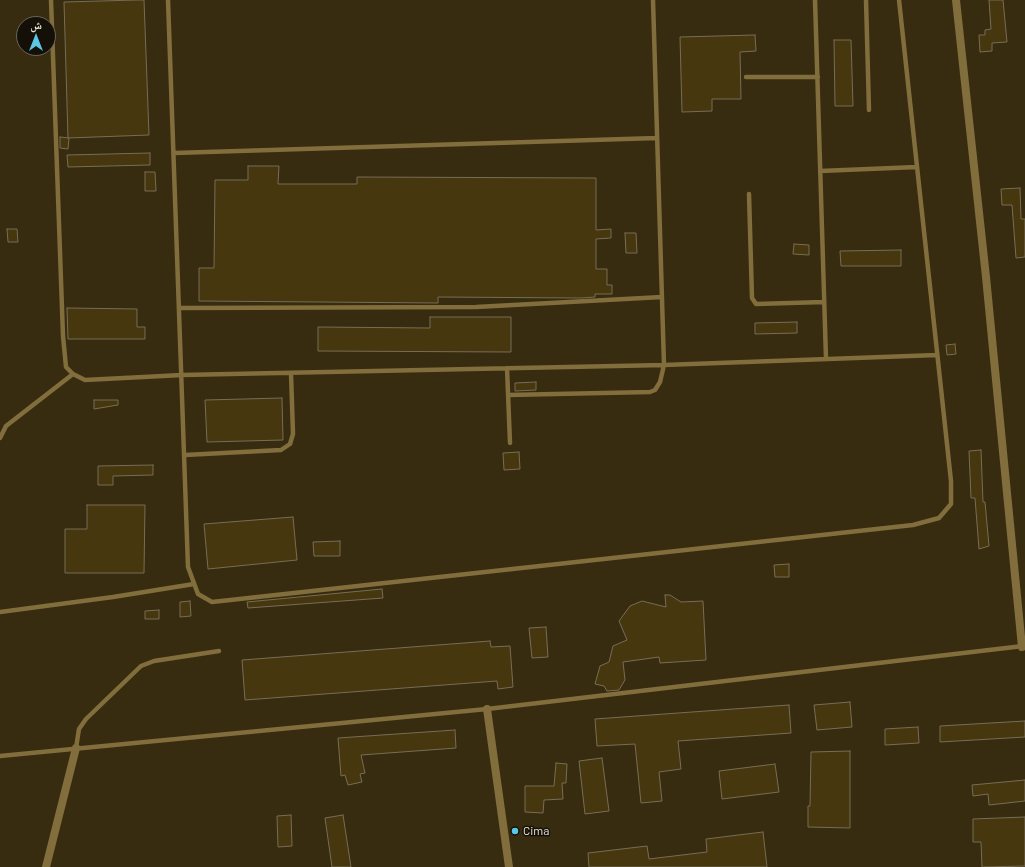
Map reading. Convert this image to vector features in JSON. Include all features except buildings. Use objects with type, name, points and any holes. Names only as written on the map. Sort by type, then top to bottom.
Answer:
[{"type":"street","points":[[956,0],[1023,646]]},
{"type":"street","points":[[487,709],[508,867]]},
{"type":"street","points":[[46,867],[76,748]]},
{"type":"lane","points":[[51,0],[63,336],[66,368],[73,374],[85,380],[182,375],[664,365],[937,355]]},
{"type":"lane","points":[[168,0],[188,567],[198,594],[212,602],[913,525],[939,518],[951,504],[951,481],[899,0]]},
{"type":"lane","points":[[508,395],[650,392],[656,390],[660,382],[664,365],[653,0]]},
{"type":"lane","points":[[815,0],[826,359]]},
{"type":"lane","points":[[866,0],[869,110]]},
{"type":"lane","points":[[746,77],[818,76]]},
{"type":"lane","points":[[174,153],[374,148],[657,138]]},
{"type":"lane","points":[[820,171],[917,167]]},
{"type":"lane","points":[[749,194],[752,298],[756,304],[824,302]]},
{"type":"lane","points":[[180,308],[476,307],[662,297]]},
{"type":"lane","points":[[507,368],[510,443]]},
{"type":"lane","points":[[185,455],[281,450],[290,444],[293,434],[291,373]]},
{"type":"lane","points":[[0,438],[6,426],[73,374]]},
{"type":"lane","points":[[0,612],[113,597],[194,584]]},
{"type":"lane","points":[[0,756],[487,709],[1023,646]]},
{"type":"lane","points":[[76,748],[80,729],[86,719],[141,666],[154,661],[219,651]]},
{"type":"shaded area","points":[[0,0],[1025,0],[1025,867],[0,867]]},
{"type":"place","name":"Cima","points":[[515,831]]}]
